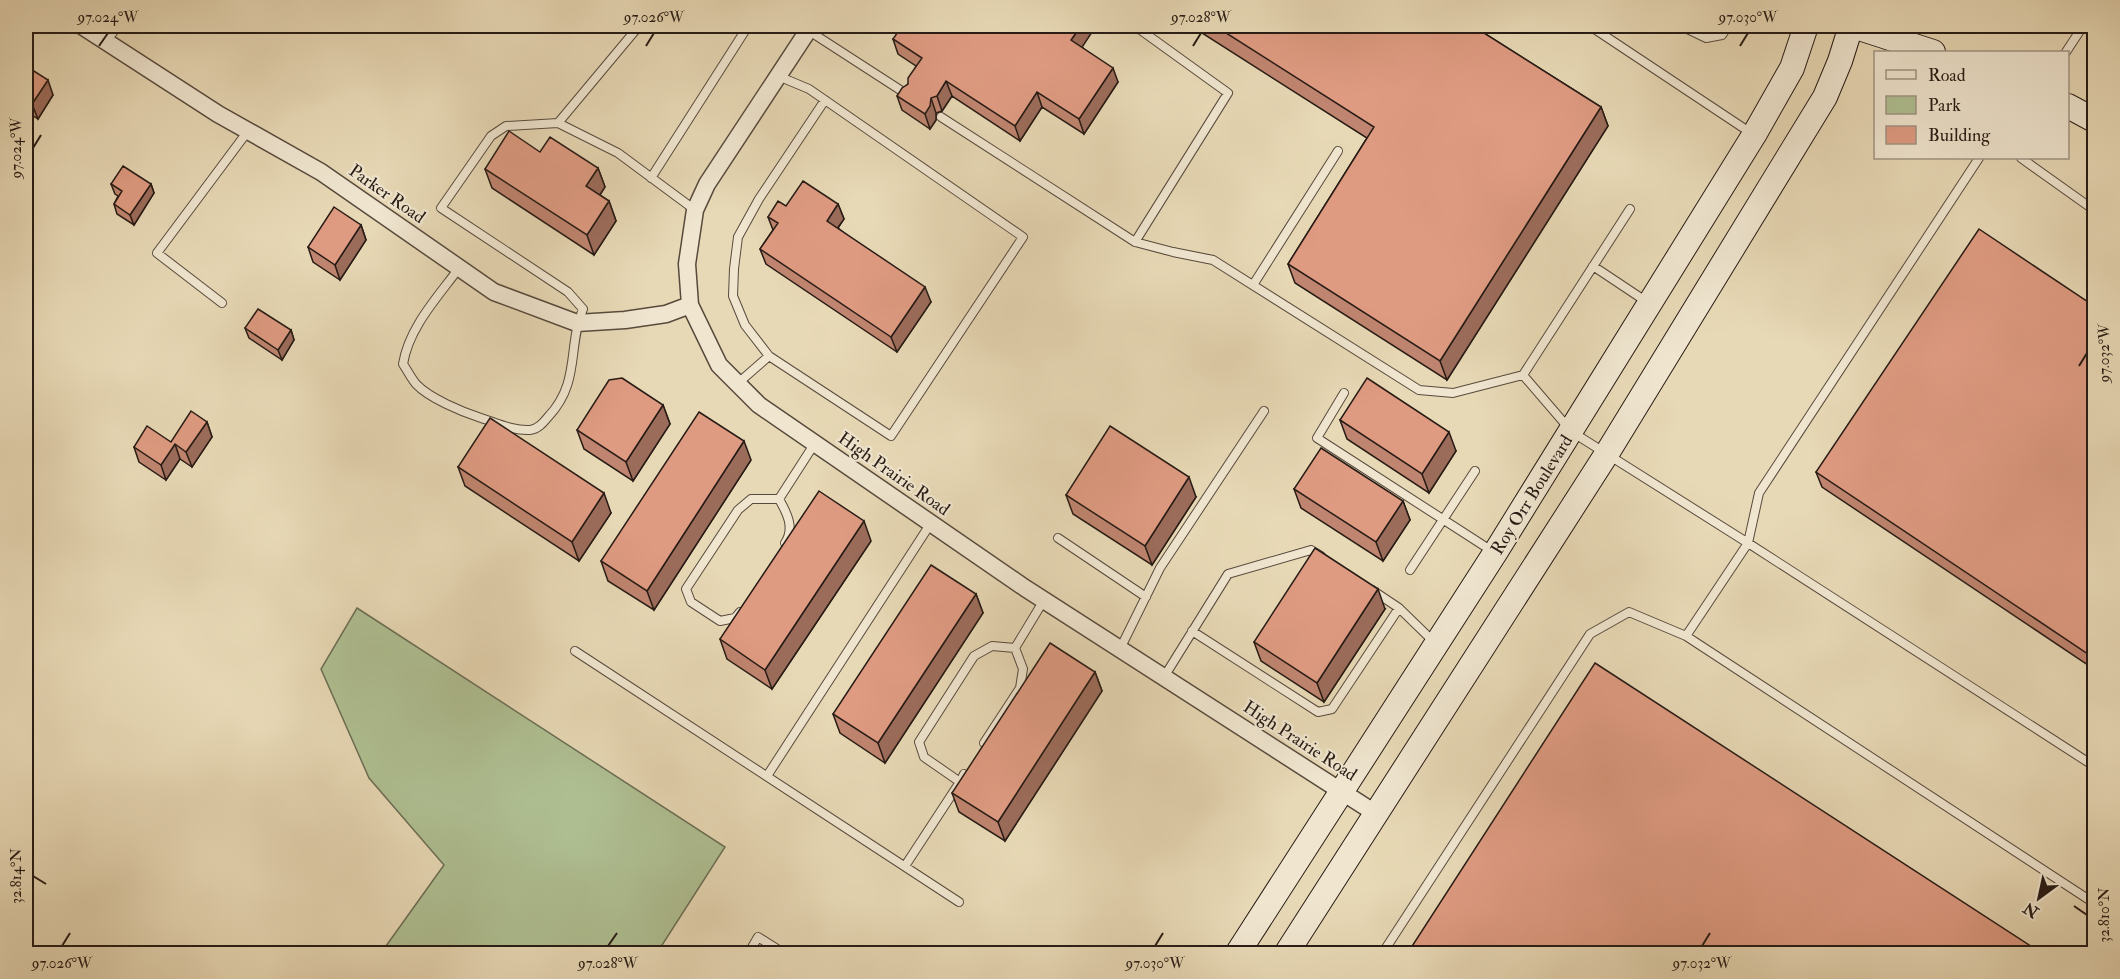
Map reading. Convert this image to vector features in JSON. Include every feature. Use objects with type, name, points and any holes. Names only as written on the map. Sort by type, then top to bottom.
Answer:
[{"type":"main road","name":"Roy Orr Boulevard","points":[[1237,954],[1572,432],[1754,135],[1792,68],[1806,26]]},
{"type":"main road","points":[[1286,954],[1606,455],[1825,97],[1852,26],[1930,51]]},
{"type":"main road","points":[[2069,107],[2094,120]]},
{"type":"street","name":"Parker Road","points":[[82,26],[218,114],[321,172],[494,292],[578,322],[625,320],[666,314],[690,305]]},
{"type":"street","name":"High Prairie Road","points":[[807,27],[778,76],[707,184],[695,210],[687,264],[690,305],[719,365],[759,405],[931,523],[1044,600],[1376,813]]},
{"type":"lane","points":[[106,41],[118,26]]},
{"type":"lane","points":[[558,123],[639,26]]},
{"type":"lane","points":[[651,178],[748,26]]},
{"type":"lane","points":[[1135,242],[1228,93],[1136,26]]},
{"type":"lane","points":[[1590,26],[1754,135]]},
{"type":"lane","points":[[1681,26],[1706,38],[1722,35],[1728,26]]},
{"type":"lane","points":[[2068,51],[2083,26]]},
{"type":"lane","points":[[807,27],[908,96]]},
{"type":"lane","points":[[778,76],[809,89],[825,100],[1023,237],[891,436],[769,356],[746,325],[733,296],[738,237],[759,199],[825,100]]},
{"type":"lane","points":[[940,117],[1135,242],[1213,260],[1419,390],[1453,393],[1523,375],[1630,209]]},
{"type":"lane","points":[[459,268],[413,333],[403,364],[416,384],[436,398],[475,416],[515,429],[532,430],[538,428],[553,412],[562,396],[572,371],[578,322],[583,309],[575,298],[441,208],[491,136],[506,126],[558,123],[618,153],[695,210]]},
{"type":"lane","points":[[222,303],[157,253],[248,131]]},
{"type":"lane","points":[[1253,285],[1338,151]]},
{"type":"lane","points":[[1686,636],[1748,543],[1758,493],[1977,159]]},
{"type":"lane","points":[[2022,159],[2094,210]]},
{"type":"lane","points":[[1593,266],[1650,304]]},
{"type":"lane","points":[[737,384],[769,356]]},
{"type":"lane","points":[[1523,375],[1572,432],[2094,766]]},
{"type":"lane","points":[[1344,393],[1317,438],[1495,553]]},
{"type":"lane","points":[[1120,649],[1160,568],[1264,411]]},
{"type":"lane","points":[[779,499],[815,443]]},
{"type":"lane","points":[[1410,570],[1475,471]]},
{"type":"lane","points":[[747,600],[735,618],[720,621],[691,602],[686,589],[738,510],[751,499],[779,499]]},
{"type":"lane","points":[[778,555],[790,537],[789,516],[779,499]]},
{"type":"lane","points":[[767,776],[931,523]]},
{"type":"lane","points":[[1058,538],[1146,597]]},
{"type":"lane","points":[[1164,677],[1228,574],[1311,550],[1331,563]]},
{"type":"lane","points":[[1360,582],[1399,608],[1436,644]]},
{"type":"lane","points":[[1015,648],[1044,600]]},
{"type":"lane","points":[[1192,631],[1318,712],[1332,709],[1399,608]]},
{"type":"lane","points":[[1382,954],[1590,634],[1629,612],[1686,636],[2094,903]]},
{"type":"lane","points":[[960,782],[924,757],[919,742],[974,656],[992,646],[1015,648]]},
{"type":"lane","points":[[978,753],[1020,688],[1023,669],[1015,648]]},
{"type":"lane","points":[[575,651],[959,902]]},
{"type":"lane","points":[[905,866],[972,763]]},
{"type":"lane","points":[[748,954],[758,937],[785,954]]},
{"type":"green space","points":[[357,608],[725,847],[657,953],[381,953],[444,865],[369,778],[321,669]]},
{"type":"building","points":[[902,26],[1081,26],[1071,40],[1113,68],[1079,119],[1037,92],[1015,126],[946,81],[937,96],[931,98],[930,106],[925,114],[897,96],[908,84],[908,78],[922,58],[893,39]]},
{"type":"building","points":[[1215,26],[1473,26],[1601,107],[1440,361],[1288,264],[1374,127]]},
{"type":"building","points":[[26,66],[48,80],[32,104],[26,100]]},
{"type":"building","points":[[509,131],[540,152],[550,137],[598,168],[586,186],[609,201],[587,235],[485,169]]},
{"type":"building","points":[[123,166],[151,184],[130,215],[114,204],[122,191],[111,184]]},
{"type":"building","points":[[803,181],[838,204],[827,221],[925,287],[891,337],[760,249],[778,223],[768,217],[778,201],[786,206]]},
{"type":"building","points":[[334,207],[361,225],[335,265],[308,247]]},
{"type":"building","points":[[1979,229],[2094,306],[2094,658],[1816,472]]},
{"type":"building","points":[[258,309],[291,330],[278,350],[245,328]]},
{"type":"building","points":[[622,378],[663,405],[626,462],[577,430],[609,380]]},
{"type":"building","points":[[1367,378],[1449,432],[1422,474],[1340,420]]},
{"type":"building","points":[[191,411],[207,422],[186,452],[175,444],[161,465],[134,447],[147,426],[171,442]]},
{"type":"building","points":[[699,412],[744,441],[647,591],[601,561]]},
{"type":"building","points":[[490,418],[604,493],[572,542],[458,467]]},
{"type":"building","points":[[1110,426],[1189,477],[1145,546],[1066,495]]},
{"type":"building","points":[[1321,448],[1403,501],[1376,542],[1294,489]]},
{"type":"building","points":[[819,491],[864,521],[765,670],[720,639]]},
{"type":"building","points":[[1315,548],[1378,589],[1317,683],[1254,642]]},
{"type":"building","points":[[931,565],[976,594],[878,743],[833,714]]},
{"type":"building","points":[[1050,643],[1095,672],[998,822],[952,793]]},
{"type":"building","points":[[1595,663],[2043,954],[1407,954]]}]
